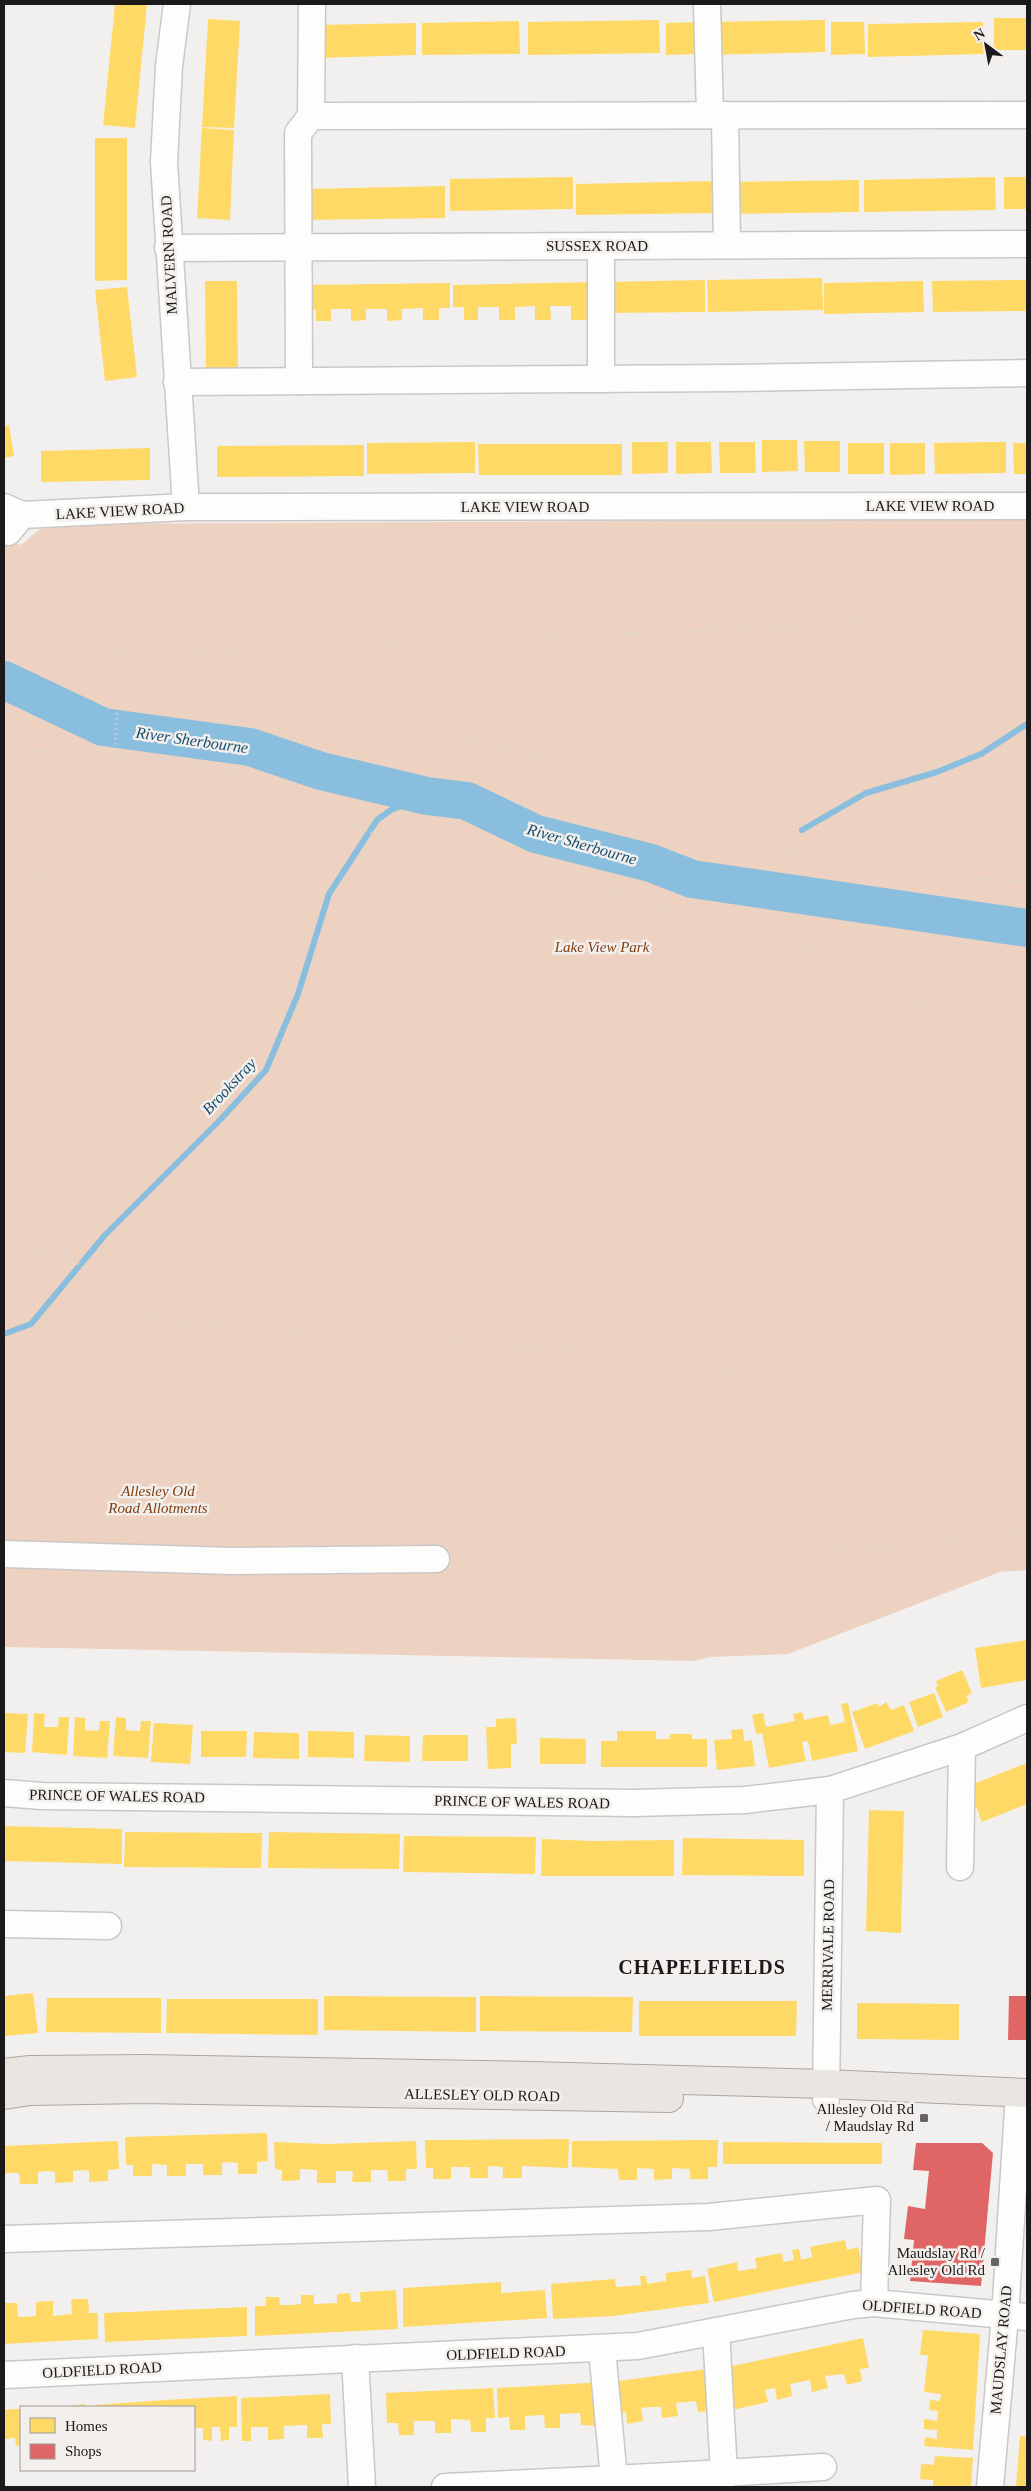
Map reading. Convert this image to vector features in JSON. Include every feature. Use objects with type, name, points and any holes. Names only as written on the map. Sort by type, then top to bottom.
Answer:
[{"type":"main road","name":"ALLESLEY OLD ROAD","points":[[4,2072],[145,2069],[305,2082],[826,2092],[960,2091],[1023,2093]]},
{"type":"main road","name":"ALLESLEY OLD ROAD","points":[[4,2094],[30,2091],[143,2089],[305,2082]]},
{"type":"street","name":"MALVERN ROAD","points":[[178,4],[169,66],[164,162],[186,507]]},
{"type":"street","points":[[299,381],[298,132],[311,116],[312,4]]},
{"type":"street","points":[[707,4],[728,245]]},
{"type":"street","points":[[311,116],[1027,115]]},
{"type":"street","name":"SUSSEX ROAD","points":[[168,248],[1027,244]]},
{"type":"street","points":[[601,246],[601,379]]},
{"type":"street","points":[[177,382],[1027,373]]},
{"type":"street","name":"LAKE VIEW ROAD","points":[[11,518],[186,507],[1027,506]]},
{"type":"street","points":[[4,1554],[231,1561],[436,1559]]},
{"type":"street","name":"PRINCE OF WALES ROAD","points":[[4,1793],[42,1796],[635,1803],[745,1800],[830,1790],[962,1747],[1027,1718]]},
{"type":"street","points":[[960,1867],[962,1747]]},
{"type":"street","name":"MERRIVALE ROAD","points":[[826,2092],[830,1790]]},
{"type":"street","points":[[4,1924],[108,1926]]},
{"type":"street","name":"MAUDSLAY ROAD","points":[[990,2487],[1016,2316],[1023,2093]]},
{"type":"street","points":[[4,2239],[709,2217],[877,2200],[874,2303]]},
{"type":"street","name":"OLDFIELD ROAD","points":[[4,2374],[638,2346],[853,2305],[874,2303],[1016,2316]]},
{"type":"street","points":[[716,2331],[723,2480]]},
{"type":"street","points":[[602,2348],[614,2479]]},
{"type":"street","points":[[356,2358],[362,2487]]},
{"type":"street","points":[[445,2487],[614,2479],[723,2480],[823,2467]]},
{"type":"path","points":[[160,508],[161,547],[141,621],[122,657],[115,753],[73,840],[43,941],[40,1073],[31,1166],[42,1217],[67,1254],[139,1316],[180,1322],[654,1356],[729,1370],[764,1396],[785,1489],[826,1551],[971,1540],[1027,1528]]},
{"type":"path","points":[[4,608],[69,641],[122,657],[836,624],[1027,596]]},
{"type":"path","points":[[194,654],[463,740],[603,768],[758,841],[844,868],[1027,882]]},
{"type":"path","points":[[4,751],[57,751],[96,755],[115,753],[178,759],[245,776],[285,791],[356,824],[385,840],[451,849],[793,942],[1027,1060]]},
{"type":"path","points":[[4,890],[64,867]]},
{"type":"path","points":[[4,1249],[67,1254]]},
{"type":"green space","name":"Lake View Park","points":[[1027,519],[1027,1570],[1000,1572],[788,1654],[710,1657],[695,1661],[4,1647],[4,542],[20,544],[20,546],[40,529],[67,524]]},
{"type":"building: Homes","points":[[115,4],[147,4],[135,128],[103,125]]},
{"type":"building: Homes","points":[[994,18],[1027,18],[1027,50],[994,50]]},
{"type":"building: Homes","points":[[208,19],[240,21],[234,128],[202,127]]},
{"type":"building: Homes","points":[[659,20],[660,53],[528,55],[528,22]]},
{"type":"building: Homes","points":[[825,20],[825,52],[711,55],[711,22]]},
{"type":"building: Homes","points":[[519,21],[520,54],[422,55],[422,23]]},
{"type":"building: Homes","points":[[699,22],[700,54],[666,55],[666,23]]},
{"type":"building: Homes","points":[[831,22],[864,22],[865,54],[831,55]]},
{"type":"building: Homes","points":[[983,22],[984,54],[868,57],[868,24]]},
{"type":"building: Homes","points":[[416,23],[416,55],[317,58],[317,25]]},
{"type":"building: Homes","points":[[202,128],[234,130],[230,220],[197,218]]},
{"type":"building: Homes","points":[[95,138],[127,138],[127,280],[95,281]]},
{"type":"building: Homes","points":[[573,177],[573,209],[450,211],[450,179]]},
{"type":"building: Homes","points":[[995,177],[996,210],[864,212],[864,180]]},
{"type":"building: Homes","points":[[1004,177],[1027,177],[1027,209],[1004,209]]},
{"type":"building: Homes","points":[[859,180],[859,212],[728,214],[728,182]]},
{"type":"building: Homes","points":[[717,181],[718,213],[576,215],[576,184]]},
{"type":"building: Homes","points":[[445,186],[445,218],[305,220],[305,189]]},
{"type":"building: Homes","points":[[822,278],[823,310],[708,312],[707,280]]},
{"type":"building: Homes","points":[[705,280],[705,312],[606,313],[606,282]]},
{"type":"building: Homes","points":[[1027,280],[1027,311],[933,312],[932,281]]},
{"type":"building: Homes","points":[[205,281],[237,281],[238,371],[206,372]]},
{"type":"building: Homes","points":[[923,281],[924,312],[824,314],[824,283]]},
{"type":"building: Homes","points":[[597,282],[597,306],[587,306],[587,320],[571,320],[571,306],[550,306],[551,320],[535,320],[535,306],[515,307],[515,320],[499,320],[499,307],[478,307],[478,320],[464,320],[464,307],[453,307],[453,285]]},
{"type":"building: Homes","points":[[450,283],[450,308],[439,308],[439,320],[423,320],[423,308],[402,309],[402,320],[387,321],[387,309],[366,309],[366,320],[351,321],[351,309],[331,309],[331,321],[316,321],[316,310],[307,310],[307,285]]},
{"type":"building: Homes","points":[[127,287],[137,377],[105,381],[95,290]]},
{"type":"building: Homes","points":[[9,425],[14,456],[4,458],[4,427]]},
{"type":"building: Homes","points":[[762,440],[797,440],[798,471],[762,472]]},
{"type":"building: Homes","points":[[804,441],[840,441],[840,472],[805,472]]},
{"type":"building: Homes","points":[[475,442],[475,473],[367,474],[367,443]]},
{"type":"building: Homes","points":[[632,442],[668,442],[668,473],[632,474]]},
{"type":"building: Homes","points":[[676,442],[711,442],[712,473],[676,474]]},
{"type":"building: Homes","points":[[719,442],[755,442],[756,473],[720,473]]},
{"type":"building: Homes","points":[[1006,442],[1006,473],[935,474],[934,443]]},
{"type":"building: Homes","points":[[848,443],[884,443],[884,474],[848,474]]},
{"type":"building: Homes","points":[[890,443],[925,443],[925,474],[890,475]]},
{"type":"building: Homes","points":[[1013,443],[1027,443],[1027,474],[1014,474]]},
{"type":"building: Homes","points":[[478,444],[622,444],[622,475],[479,475]]},
{"type":"building: Homes","points":[[364,445],[364,476],[217,477],[217,446]]},
{"type":"building: Homes","points":[[150,448],[150,480],[41,482],[41,451]]},
{"type":"building: Homes","points":[[1027,1640],[1027,1680],[981,1688],[975,1648]]},
{"type":"building: Homes","points":[[962,1670],[972,1693],[966,1696],[969,1702],[946,1712],[935,1687],[938,1686],[936,1681]]},
{"type":"building: Homes","points":[[934,1693],[943,1717],[918,1727],[909,1702]]},
{"type":"building: Homes","points":[[886,1702],[891,1710],[904,1705],[914,1731],[865,1749],[852,1712],[878,1703],[879,1707]]},
{"type":"building: Homes","points":[[848,1703],[858,1751],[812,1761],[808,1741],[802,1742],[806,1761],[769,1768],[762,1733],[756,1734],[752,1715],[763,1713],[766,1727],[795,1721],[793,1714],[802,1712],[804,1720],[828,1715],[830,1725],[845,1722],[841,1704]]},
{"type":"building: Homes","points":[[4,1713],[28,1714],[25,1753],[4,1752]]},
{"type":"building: Homes","points":[[34,1713],[45,1714],[44,1727],[58,1727],[59,1717],[69,1717],[67,1755],[32,1752]]},
{"type":"building: Homes","points":[[75,1717],[85,1718],[85,1730],[99,1731],[100,1721],[110,1721],[107,1758],[73,1756]]},
{"type":"building: Homes","points":[[116,1717],[126,1718],[126,1730],[140,1731],[141,1721],[151,1721],[148,1758],[113,1756]]},
{"type":"building: Homes","points":[[516,1718],[517,1744],[511,1744],[511,1768],[488,1769],[486,1727],[496,1727],[496,1719]]},
{"type":"building: Homes","points":[[154,1723],[193,1725],[190,1764],[151,1762]]},
{"type":"building: Homes","points":[[743,1729],[744,1741],[752,1740],[755,1766],[717,1770],[714,1740],[732,1739],[731,1730]]},
{"type":"building: Homes","points":[[201,1731],[247,1731],[246,1757],[201,1757]]},
{"type":"building: Homes","points":[[308,1731],[354,1732],[354,1758],[308,1757]]},
{"type":"building: Homes","points":[[617,1731],[656,1731],[656,1739],[670,1739],[670,1734],[692,1734],[692,1739],[707,1739],[707,1767],[601,1767],[601,1741],[617,1741]]},
{"type":"building: Homes","points":[[254,1732],[299,1733],[299,1759],[253,1758]]},
{"type":"building: Homes","points":[[365,1735],[410,1736],[410,1762],[364,1761]]},
{"type":"building: Homes","points":[[423,1735],[468,1735],[468,1761],[422,1761]]},
{"type":"building: Homes","points":[[540,1738],[586,1739],[586,1764],[540,1764]]},
{"type":"building: Homes","points":[[1027,1763],[1027,1804],[982,1822],[968,1786]]},
{"type":"building: Homes","points":[[869,1810],[904,1811],[901,1933],[866,1931]]},
{"type":"building: Homes","points":[[4,1826],[122,1829],[122,1864],[4,1861]]},
{"type":"building: Homes","points":[[125,1832],[262,1833],[261,1868],[124,1867]]},
{"type":"building: Homes","points":[[269,1832],[400,1834],[399,1869],[268,1868]]},
{"type":"building: Homes","points":[[404,1836],[536,1837],[535,1874],[403,1872]]},
{"type":"building: Homes","points":[[683,1838],[804,1840],[804,1876],[682,1875]]},
{"type":"building: Homes","points":[[542,1839],[592,1841],[674,1840],[674,1876],[541,1876]]},
{"type":"building: Homes","points":[[33,1993],[38,2033],[4,2036],[4,1996]]},
{"type":"building: Homes","points":[[324,1996],[476,1997],[476,2032],[324,2030]]},
{"type":"building: Homes","points":[[480,1996],[633,1997],[632,2032],[480,2031]]},
{"type":"building: Homes","points":[[47,1998],[161,1998],[161,2033],[46,2032]]},
{"type":"building: Homes","points":[[167,1999],[318,1999],[318,2035],[166,2033]]},
{"type":"building: Homes","points":[[639,2001],[797,2001],[796,2036],[639,2036]]},
{"type":"building: Homes","points":[[857,2003],[959,2004],[959,2040],[857,2039]]},
{"type":"building: Homes","points":[[267,2133],[268,2161],[257,2162],[257,2174],[238,2174],[238,2163],[230,2162],[222,2163],[222,2175],[203,2175],[203,2164],[186,2164],[186,2176],[167,2176],[167,2165],[152,2164],[152,2176],[133,2176],[133,2165],[126,2165],[125,2137]]},
{"type":"building: Homes","points":[[569,2139],[568,2168],[522,2166],[522,2178],[503,2178],[503,2167],[488,2166],[488,2178],[470,2178],[470,2167],[451,2167],[451,2179],[433,2179],[433,2168],[426,2168],[425,2140]]},
{"type":"building: Homes","points":[[718,2140],[717,2167],[708,2167],[708,2179],[690,2179],[690,2169],[672,2168],[672,2179],[654,2180],[654,2169],[637,2168],[637,2180],[619,2180],[618,2169],[572,2167],[572,2141]]},
{"type":"building: Homes","points":[[118,2141],[119,2169],[108,2170],[108,2181],[89,2182],[89,2171],[82,2170],[73,2171],[73,2182],[55,2183],[55,2172],[47,2171],[38,2172],[38,2184],[20,2184],[19,2173],[4,2173],[4,2146]]},
{"type":"building: Homes","points":[[416,2141],[417,2169],[406,2169],[406,2181],[388,2181],[387,2170],[371,2170],[371,2182],[352,2182],[353,2171],[336,2171],[336,2183],[317,2183],[317,2170],[300,2169],[300,2180],[282,2181],[282,2170],[275,2169],[274,2142],[326,2144]]},
{"type":"building: Homes","points":[[723,2142],[882,2143],[882,2164],[723,2164]]},
{"type":"building: Homes","points":[[845,2240],[847,2250],[858,2247],[864,2272],[714,2302],[707,2269],[737,2262],[738,2271],[757,2268],[755,2258],[782,2253],[783,2262],[794,2260],[792,2250],[799,2249],[801,2260],[812,2257],[810,2247]]},
{"type":"building: Homes","points":[[691,2270],[692,2278],[705,2276],[709,2303],[613,2316],[553,2319],[551,2284],[615,2279],[616,2287],[641,2285],[640,2276],[646,2276],[647,2284],[666,2281],[666,2273]]},
{"type":"building: Homes","points":[[501,2282],[501,2293],[545,2290],[547,2318],[403,2327],[403,2288]]},
{"type":"building: Homes","points":[[396,2290],[398,2329],[255,2336],[255,2306],[266,2306],[266,2297],[279,2297],[280,2305],[301,2304],[301,2295],[314,2295],[314,2304],[337,2303],[337,2294],[350,2293],[351,2302],[361,2302],[360,2292]]},
{"type":"building: Homes","points":[[71,2299],[88,2299],[89,2313],[98,2313],[98,2339],[4,2344],[4,2303],[17,2303],[18,2317],[36,2316],[36,2302],[53,2301],[53,2316],[72,2314]]},
{"type":"building: Homes","points":[[247,2307],[247,2336],[105,2342],[104,2313]]},
{"type":"building: Homes","points":[[923,2330],[980,2334],[973,2450],[924,2446],[925,2437],[937,2439],[937,2430],[924,2429],[924,2419],[937,2421],[938,2411],[929,2410],[930,2400],[940,2401],[941,2394],[924,2392],[928,2355],[920,2355]]},
{"type":"building: Homes","points":[[863,2338],[869,2368],[860,2369],[862,2381],[847,2385],[844,2374],[825,2376],[828,2388],[812,2392],[810,2380],[790,2384],[792,2396],[777,2400],[775,2388],[765,2390],[768,2402],[732,2410],[723,2368]]},
{"type":"building: Homes","points":[[715,2368],[718,2410],[698,2412],[696,2401],[676,2403],[678,2416],[662,2418],[661,2407],[641,2408],[643,2421],[627,2424],[626,2412],[616,2414],[611,2382]]},
{"type":"building: Homes","points":[[604,2382],[597,2426],[581,2425],[580,2413],[560,2414],[560,2428],[545,2428],[544,2415],[525,2416],[525,2430],[510,2430],[509,2417],[498,2418],[497,2388]]},
{"type":"building: Homes","points":[[493,2388],[495,2418],[486,2418],[486,2432],[471,2432],[470,2420],[451,2419],[451,2433],[435,2433],[435,2421],[414,2421],[414,2435],[399,2435],[398,2423],[387,2423],[386,2393]]},
{"type":"building: Homes","points":[[330,2394],[331,2424],[322,2424],[323,2438],[307,2438],[307,2425],[284,2426],[284,2439],[268,2440],[268,2427],[251,2427],[251,2441],[242,2441],[241,2398]]},
{"type":"building: Homes","points":[[237,2396],[237,2427],[229,2427],[229,2440],[221,2441],[220,2427],[212,2427],[212,2441],[203,2440],[203,2428],[195,2428],[195,2406],[94,2406]]},
{"type":"building: Homes","points":[[20,2409],[20,2445],[16,2446],[15,2438],[4,2439],[4,2410]]},
{"type":"building: Homes","points":[[1020,2436],[1027,2437],[1027,2487],[1016,2487]]},
{"type":"building: Homes","points":[[935,2456],[973,2458],[971,2487],[933,2487],[933,2480],[920,2479],[921,2464],[934,2465]]},
{"type":"building: Shops","points":[[1009,1996],[1027,1996],[1027,2040],[1008,2040]]},
{"type":"building: Shops","points":[[916,2143],[982,2143],[993,2153],[981,2286],[910,2281],[914,2240],[904,2239],[908,2206],[925,2209],[929,2171],[913,2170]]},
{"type":"waterway","name":"River Sherbourne","points":[[4,680],[103,727],[250,747],[321,771],[427,796],[467,801],[536,834],[651,863],[692,879],[1027,928]]},
{"type":"waterway","name":"River Sherbourne","points":[[802,830],[866,793],[937,772],[981,754],[1027,724]]},
{"type":"waterway","name":"Brookstray","points":[[4,1334],[31,1324],[105,1235],[221,1119],[266,1070],[298,994],[329,894],[377,820],[391,810],[427,796]]},
{"type":"place","name":"Allesley Old Rd / Maudslay Rd","points":[[924,2118]]},
{"type":"place","name":"Maudslay Rd / Allesley Old Rd","points":[[995,2262]]},
{"type":"district","name":"CHAPELFIELDS","points":[[702,1967]]},
{"type":"park label","name":"Allesley Old Road Allotments","points":[[158,1500]]}]
